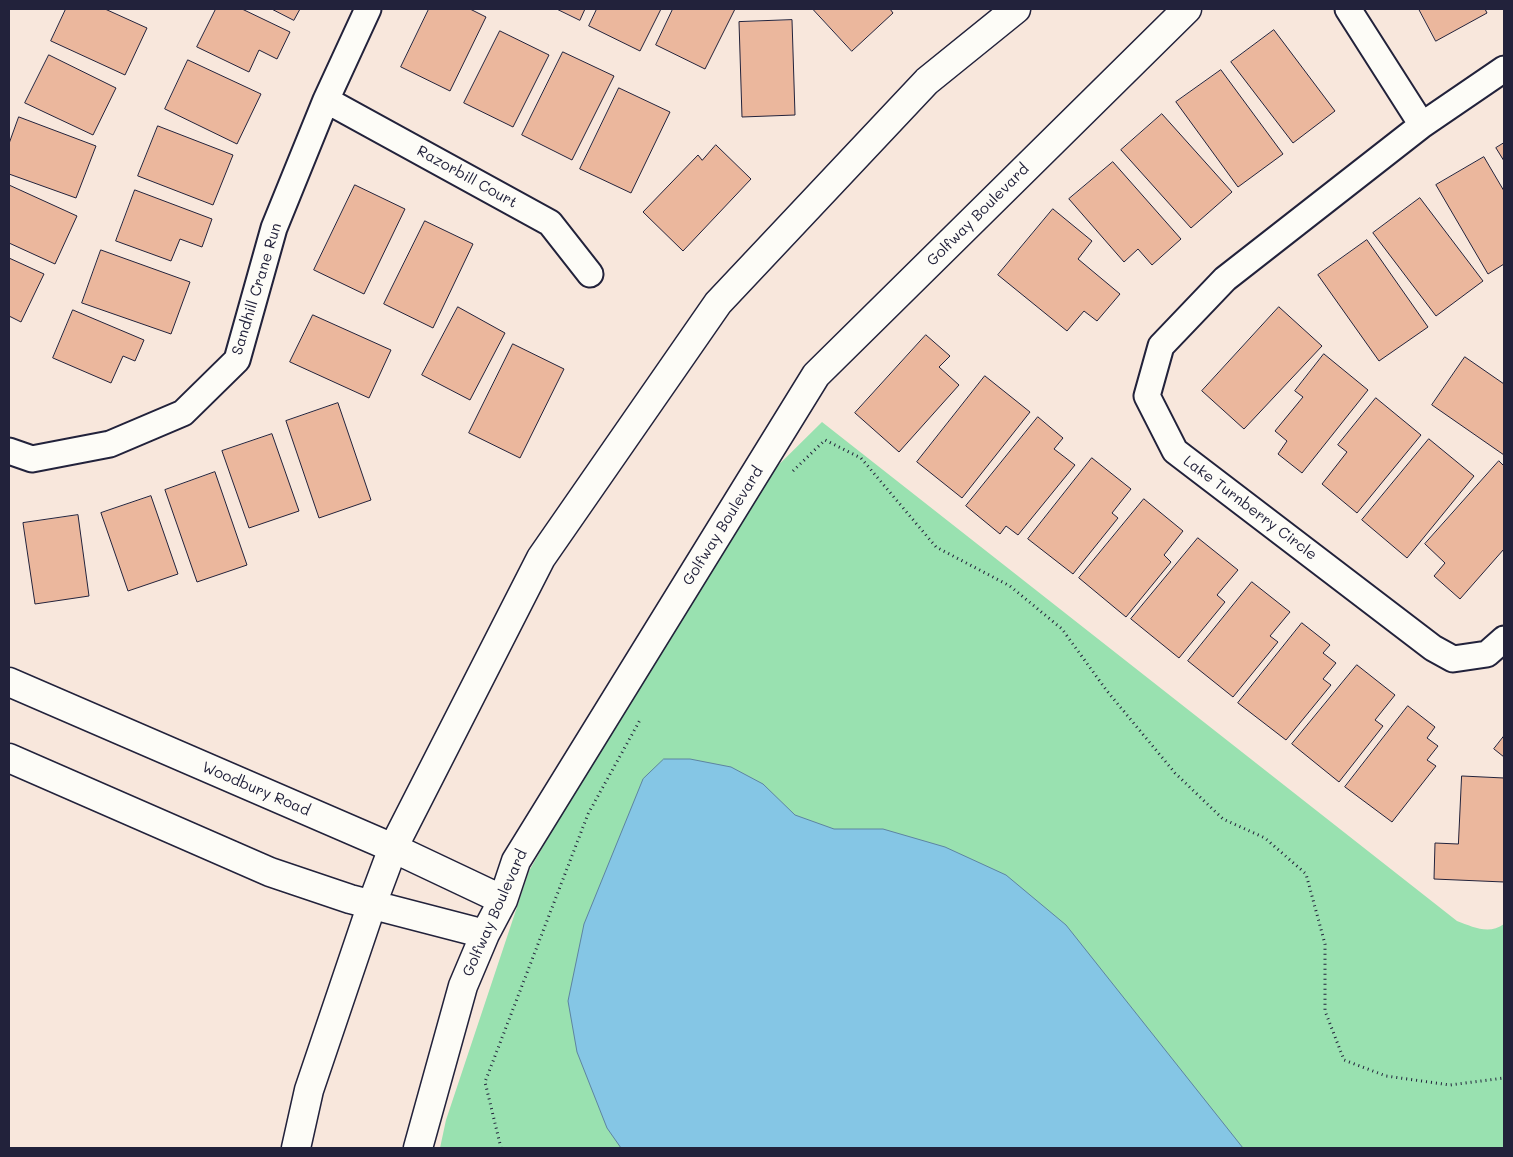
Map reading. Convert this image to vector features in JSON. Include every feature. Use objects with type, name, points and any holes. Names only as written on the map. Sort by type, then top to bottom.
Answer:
[{"type":"street","name":"Sandhill Crane Run","points":[[9,451],[32,459],[110,444],[183,413],[236,360],[274,228],[326,100],[368,9]]},
{"type":"street","points":[[296,1148],[309,1090],[393,848],[541,558],[718,303],[927,81],[1016,9]]},
{"type":"street","name":"Golfway Boulevard","points":[[418,1148],[463,986],[502,900],[516,861],[816,375],[1187,9]]},
{"type":"street","points":[[1348,9],[1422,125]]},
{"type":"street","name":"Lake Turnberry Circle","points":[[1504,69],[1422,125],[1225,279],[1161,346],[1147,396],[1176,451],[1434,648],[1453,659],[1487,654],[1504,639]]},
{"type":"street","name":"Razorbill Court","points":[[326,100],[550,222],[590,274]]},
{"type":"street","name":"Woodbury Road","points":[[9,682],[393,848],[502,900]]},
{"type":"street","points":[[9,758],[270,872],[350,899],[485,934]]},
{"type":"path","points":[[786,477],[825,440],[860,458],[936,547],[1010,586],[1062,629],[1107,691],[1175,773],[1223,819],[1265,838],[1306,874],[1326,944],[1325,1011],[1344,1060],[1386,1076],[1450,1085],[1504,1078]]},
{"type":"path","points":[[501,1148],[485,1082],[588,814],[641,718]]},
{"type":"green space","points":[[822,422],[1457,921],[1481,929],[1493,929],[1504,924],[1504,1148],[440,1148],[446,1120],[529,871],[740,503]]},
{"type":"water","points":[[664,759],[690,759],[731,767],[763,784],[795,815],[834,829],[883,829],[945,847],[1006,875],[1066,925],[1243,1148],[621,1148],[607,1128],[577,1052],[568,1001],[584,924],[643,779]]},
{"type":"building","points":[[66,9],[105,9],[147,28],[125,75],[51,41]]},
{"type":"building","points":[[216,9],[242,9],[290,32],[277,59],[259,50],[249,72],[197,47]]},
{"type":"building","points":[[272,9],[300,9],[294,20]]},
{"type":"building","points":[[429,9],[470,9],[486,17],[450,91],[401,67]]},
{"type":"building","points":[[557,9],[585,9],[580,20]]},
{"type":"building","points":[[597,9],[661,9],[640,51],[589,26]]},
{"type":"building","points":[[673,9],[735,9],[705,69],[656,45]]},
{"type":"building","points":[[813,9],[890,9],[893,13],[852,51]]},
{"type":"building","points":[[1419,9],[1485,9],[1487,13],[1436,41]]},
{"type":"building","points":[[792,20],[795,115],[742,117],[739,22]]},
{"type":"building","points":[[1274,30],[1335,111],[1293,143],[1231,62]]},
{"type":"building","points":[[500,31],[549,55],[513,127],[464,103]]},
{"type":"building","points":[[563,52],[614,76],[572,160],[522,135]]},
{"type":"building","points":[[49,55],[116,88],[93,135],[25,103]]},
{"type":"building","points":[[188,60],[261,94],[237,144],[165,109]]},
{"type":"building","points":[[1221,70],[1283,154],[1238,187],[1176,102]]},
{"type":"building","points":[[619,88],[670,112],[631,193],[580,169]]},
{"type":"building","points":[[1162,114],[1232,192],[1191,228],[1121,150]]},
{"type":"building","points":[[19,117],[96,146],[76,198],[9,174],[9,144]]},
{"type":"building","points":[[158,126],[233,155],[213,205],[138,176]]},
{"type":"building","points":[[1504,143],[1504,161],[1496,148]]},
{"type":"building","points":[[716,145],[751,179],[683,251],[643,212],[698,155],[702,160]]},
{"type":"building","points":[[1484,157],[1504,191],[1504,264],[1488,274],[1436,185]]},
{"type":"building","points":[[1113,162],[1181,239],[1152,265],[1138,249],[1124,262],[1069,199]]},
{"type":"building","points":[[9,185],[77,216],[55,264],[9,243]]},
{"type":"building","points":[[355,185],[405,209],[364,294],[314,270]]},
{"type":"building","points":[[135,190],[212,219],[202,247],[180,239],[171,261],[116,241]]},
{"type":"building","points":[[1420,198],[1483,281],[1436,316],[1373,233]]},
{"type":"building","points":[[1053,209],[1092,241],[1078,259],[1120,294],[1097,321],[1084,311],[1067,331],[998,275]]},
{"type":"building","points":[[425,221],[473,244],[433,328],[384,304]]},
{"type":"building","points":[[1367,240],[1428,327],[1379,361],[1318,275]]},
{"type":"building","points":[[101,250],[190,282],[171,334],[82,303]]},
{"type":"building","points":[[9,258],[44,274],[21,322],[9,316]]},
{"type":"building","points":[[458,307],[505,333],[470,400],[422,375]]},
{"type":"building","points":[[1279,307],[1322,346],[1244,429],[1202,391]]},
{"type":"building","points":[[73,310],[144,340],[135,361],[123,356],[111,383],[53,358]]},
{"type":"building","points":[[313,315],[391,350],[369,398],[290,362]]},
{"type":"building","points":[[926,335],[950,356],[939,367],[959,385],[899,452],[855,413]]},
{"type":"building","points":[[513,344],[564,369],[520,458],[469,433]]},
{"type":"building","points":[[1324,354],[1368,390],[1302,473],[1278,454],[1287,441],[1275,431],[1303,397],[1295,391]]},
{"type":"building","points":[[1465,357],[1504,384],[1504,455],[1432,405]]},
{"type":"building","points":[[985,376],[1030,412],[962,498],[917,462]]},
{"type":"building","points":[[1376,398],[1421,435],[1357,513],[1322,484],[1347,452],[1338,445]]},
{"type":"building","points":[[338,403],[371,500],[319,518],[286,421]]},
{"type":"building","points":[[1038,417],[1063,438],[1054,449],[1075,465],[1018,535],[1006,526],[1000,534],[966,506]]},
{"type":"building","points":[[272,434],[299,511],[249,528],[222,451]]},
{"type":"building","points":[[1429,439],[1474,476],[1407,558],[1362,520]]},
{"type":"building","points":[[1092,458],[1131,489],[1112,513],[1118,518],[1073,574],[1028,539]]},
{"type":"building","points":[[1499,461],[1504,466],[1504,549],[1460,599],[1434,576],[1445,563],[1425,544]]},
{"type":"building","points":[[215,472],[247,565],[197,582],[165,490]]},
{"type":"building","points":[[151,496],[178,574],[128,591],[101,513]]},
{"type":"building","points":[[1144,499],[1183,531],[1164,555],[1171,562],[1126,617],[1079,578]]},
{"type":"building","points":[[78,515],[89,596],[35,604],[23,523]]},
{"type":"building","points":[[1198,538],[1238,570],[1217,595],[1225,602],[1179,658],[1131,619]]},
{"type":"building","points":[[1252,582],[1290,612],[1270,636],[1278,642],[1233,697],[1188,661]]},
{"type":"building","points":[[1302,623],[1330,645],[1323,653],[1336,663],[1323,679],[1331,685],[1286,740],[1238,703]]},
{"type":"building","points":[[1357,665],[1395,695],[1375,720],[1383,726],[1339,782],[1292,744]]},
{"type":"building","points":[[1408,706],[1435,727],[1427,738],[1438,746],[1427,760],[1436,766],[1392,822],[1345,787]]},
{"type":"building","points":[[1504,736],[1504,757],[1494,749]]},
{"type":"building","points":[[1462,776],[1504,778],[1504,882],[1434,879],[1435,843],[1458,844]]}]
